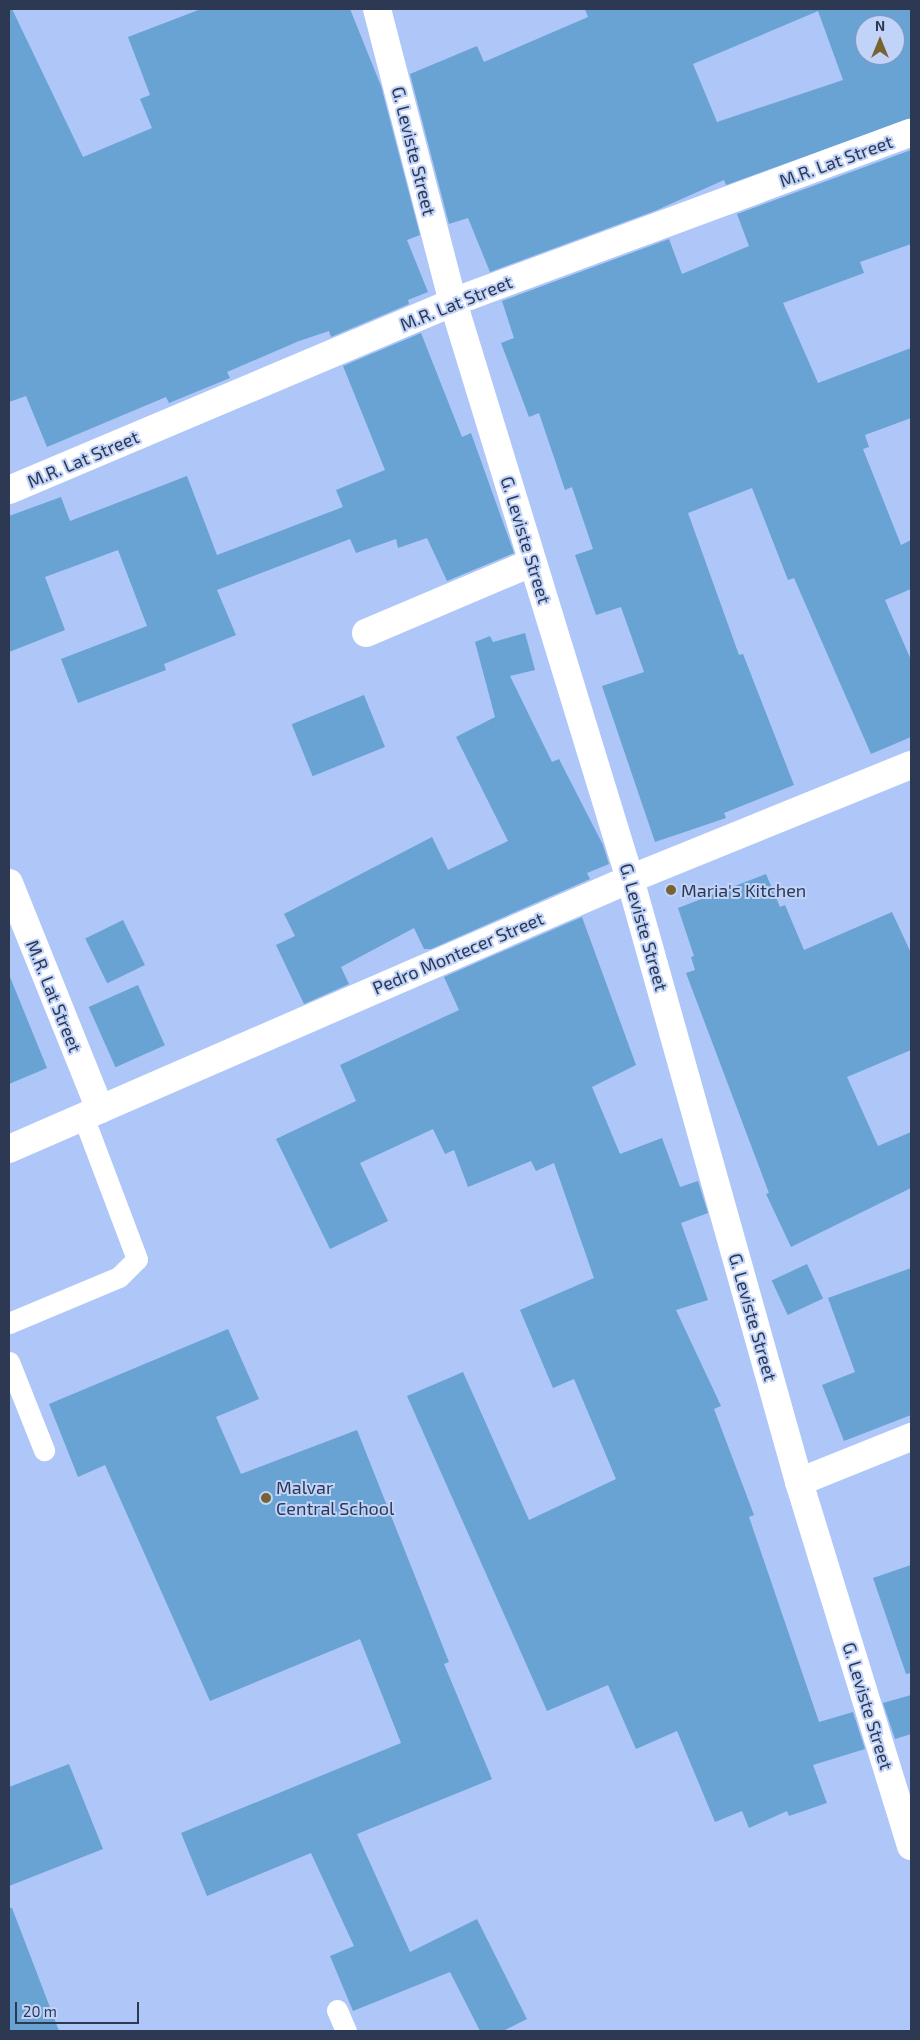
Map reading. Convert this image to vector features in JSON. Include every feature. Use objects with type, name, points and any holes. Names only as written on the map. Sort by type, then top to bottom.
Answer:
[{"type":"street","name":"G. Leviste Street","points":[[377,9],[453,302],[630,879],[799,1482],[911,1846]]},
{"type":"street","name":"M.R. Lat Street","points":[[9,490],[453,302],[911,134]]},
{"type":"street","points":[[366,633],[533,562]]},
{"type":"street","name":"Pedro Montecer Street","points":[[9,1149],[630,879],[911,765]]},
{"type":"street","name":"M.R. Lat Street","points":[[9,883],[92,1113]]},
{"type":"street","points":[[799,1482],[911,1437]]},
{"type":"lane","points":[[9,1323],[119,1277],[137,1259],[92,1113]]},
{"type":"lane","points":[[9,1362],[44,1450]]},
{"type":"lane","points":[[337,2010],[346,2031]]},
{"type":"building","points":[[9,9],[12,9],[83,157],[152,128],[140,99],[150,95],[128,37],[201,9],[350,9],[381,86],[420,235],[407,240],[428,292],[408,300],[409,304],[331,337],[329,331],[299,341],[227,372],[230,378],[169,403],[166,397],[47,447],[26,396],[9,402]]},
{"type":"building","points":[[585,9],[911,9],[911,118],[726,185],[724,180],[657,210],[490,272],[468,218],[449,224],[410,74],[477,46],[484,62],[588,17]],"holes":[[[818,11],[843,80],[717,122],[693,64]]]},
{"type":"building","points":[[911,150],[911,244],[860,262],[864,273],[783,303],[818,383],[911,348],[911,418],[865,435],[869,447],[863,449],[901,545],[911,540],[911,589],[885,600],[911,660],[911,737],[871,754],[794,578],[788,580],[752,488],[688,513],[739,655],[743,654],[794,785],[724,813],[726,818],[655,842],[602,686],[644,672],[621,607],[596,615],[575,555],[593,549],[572,487],[565,490],[539,413],[529,417],[501,343],[514,338],[502,301],[669,239],[682,274],[749,246],[737,214]]},
{"type":"building","points":[[421,333],[462,437],[471,433],[514,553],[447,581],[427,538],[398,548],[396,539],[356,553],[350,539],[217,590],[236,635],[164,664],[166,670],[78,703],[61,659],[147,626],[118,550],[45,577],[65,630],[9,652],[9,516],[61,497],[70,521],[187,476],[217,555],[343,507],[336,490],[385,470],[343,366]]},
{"type":"building","points":[[525,633],[535,670],[510,676],[552,762],[559,759],[603,845],[609,864],[587,873],[590,879],[431,949],[424,949],[414,928],[341,967],[349,984],[304,1004],[276,945],[295,936],[284,914],[432,837],[448,870],[508,841],[456,737],[495,717],[475,642],[490,636],[493,642]]},
{"type":"building","points":[[364,695],[385,747],[313,776],[292,724]]},
{"type":"building","points":[[766,874],[780,907],[785,905],[804,950],[892,912],[911,953],[911,1050],[847,1077],[878,1146],[911,1132],[911,1188],[791,1247],[766,1194],[769,1193],[686,973],[695,970],[691,957],[694,956],[678,908]]},
{"type":"building","points":[[582,917],[636,1065],[592,1087],[620,1154],[662,1138],[680,1187],[698,1181],[708,1213],[681,1223],[708,1300],[676,1310],[721,1406],[714,1409],[754,1515],[749,1517],[819,1722],[853,1712],[865,1749],[813,1765],[827,1803],[789,1816],[787,1811],[749,1828],[742,1811],[715,1822],[677,1731],[636,1749],[608,1685],[547,1711],[407,1396],[463,1372],[529,1520],[616,1479],[574,1379],[553,1388],[520,1310],[594,1278],[554,1163],[536,1171],[531,1161],[468,1187],[454,1150],[445,1154],[433,1129],[360,1163],[388,1221],[330,1249],[276,1139],[356,1101],[340,1065],[459,1010],[444,977]]},
{"type":"building","points":[[123,920],[145,965],[107,983],[85,938]]},
{"type":"building","points":[[9,978],[47,1068],[9,1084]]},
{"type":"building","points":[[138,985],[165,1045],[116,1067],[89,1007]]},
{"type":"building","points":[[807,1264],[823,1298],[788,1315],[772,1280]]},
{"type":"building","points":[[911,1268],[911,1415],[844,1441],[822,1385],[855,1372],[828,1298]]},
{"type":"building","points":[[228,1329],[259,1399],[216,1417],[241,1474],[357,1430],[449,1662],[444,1664],[492,1779],[357,1834],[410,1952],[477,1919],[527,2019],[503,2031],[480,2031],[450,1972],[353,2011],[330,1956],[354,1946],[311,1853],[207,1896],[181,1833],[401,1743],[360,1639],[210,1701],[105,1465],[78,1477],[49,1404]]},
{"type":"building","points":[[911,1565],[911,1673],[906,1674],[873,1578]]},
{"type":"building","points":[[911,1695],[911,1734],[895,1739],[883,1703]]},
{"type":"building","points":[[69,1764],[103,1849],[9,1886],[9,1787]]},
{"type":"building","points":[[9,1908],[12,1908],[59,2031],[9,2031]]},
{"type":"place","name":"Maria's Kitchen","points":[[671,890]]},
{"type":"place","name":"Malvar Central School","points":[[266,1498]]}]
